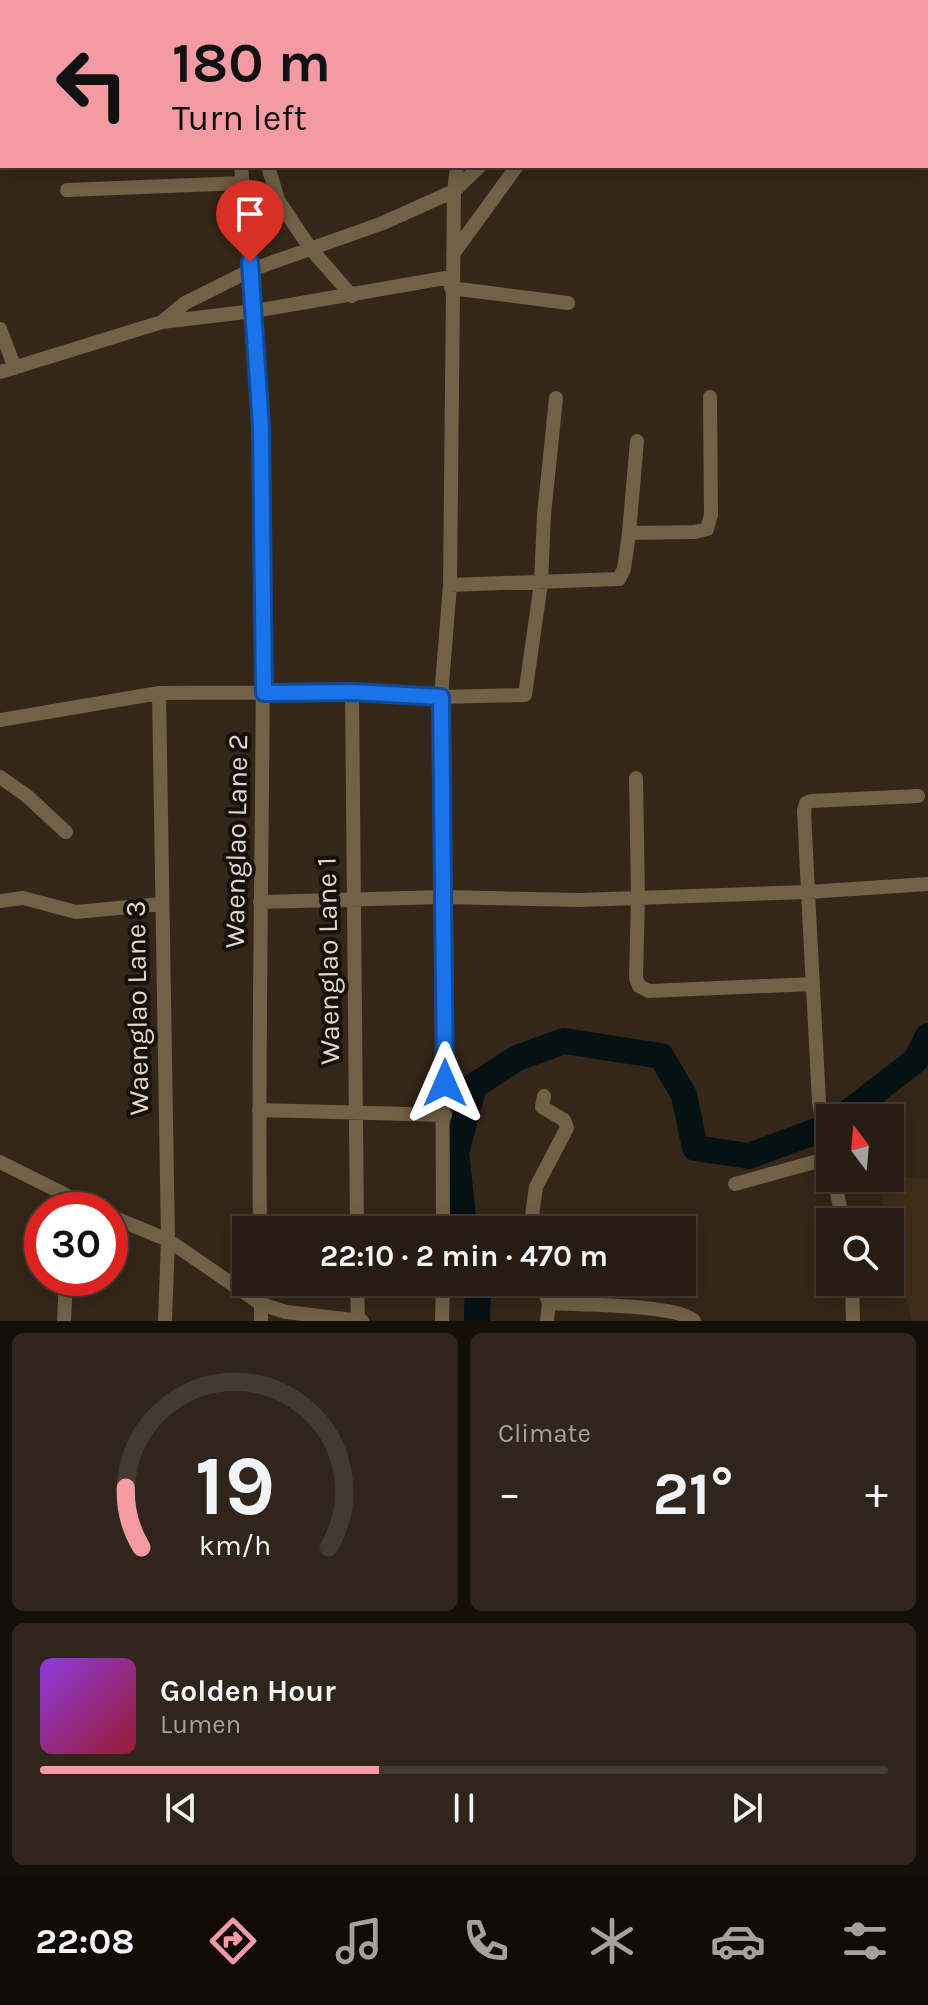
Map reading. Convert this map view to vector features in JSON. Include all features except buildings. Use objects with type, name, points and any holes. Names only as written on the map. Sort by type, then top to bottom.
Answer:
[{"type":"street","name":"Waenglao Lane 2","points":[[241,168],[261,428],[264,693],[260,1216]]},
{"type":"street","points":[[269,168],[278,200],[310,248],[352,296]]},
{"type":"street","points":[[443,1216],[441,697],[450,585],[451,282],[457,168]]},
{"type":"street","points":[[162,322],[185,303],[251,270],[383,223],[454,191],[478,168]]},
{"type":"street","points":[[453,254],[516,168]]},
{"type":"street","points":[[67,190],[243,183]]},
{"type":"street","points":[[0,329],[7,370],[162,322],[451,282],[568,303]]},
{"type":"street","points":[[629,533],[707,529],[711,515],[710,397]]},
{"type":"street","points":[[0,720],[159,693],[352,692],[441,697],[525,695],[541,583],[544,515],[556,398]]},
{"type":"street","points":[[450,585],[619,579],[624,569],[629,533],[637,441]]},
{"type":"street","name":"Waenglao Lane 1","points":[[352,692],[357,1216]]},
{"type":"street","name":"Waenglao Lane 3","points":[[159,693],[168,1240],[165,1321]]},
{"type":"street","points":[[0,777],[27,796],[66,832]]},
{"type":"street","points":[[636,778],[636,978],[639,986],[649,991],[813,984]]},
{"type":"street","points":[[819,1104],[806,803],[918,796]]},
{"type":"street","points":[[260,902],[443,897],[580,900],[808,892],[928,884]]},
{"type":"street","points":[[0,901],[23,898],[76,912],[161,904]]},
{"type":"street","points":[[532,1216],[536,1187],[567,1128],[564,1120],[542,1107],[544,1096]]},
{"type":"street","points":[[259,1110],[445,1115]]},
{"type":"street","points":[[0,1162],[50,1192]]},
{"type":"street","points":[[735,1184],[816,1164]]},
{"type":"street","points":[[128,1223],[168,1240],[261,1304],[286,1312],[359,1321],[358,1296]]},
{"type":"street","points":[[64,1321],[65,1296]]},
{"type":"street","points":[[261,1296],[261,1321]]},
{"type":"street","points":[[442,1321],[443,1296]]},
{"type":"street","points":[[546,1296],[549,1303],[547,1321]]},
{"type":"street","points":[[852,1296],[853,1321]]},
{"type":"street","points":[[549,1303],[671,1310],[690,1316],[694,1321]]},
{"type":"shaded area","points":[[904,1177],[928,1179],[928,1321],[912,1321],[904,1289],[904,1208],[884,1208],[880,1192],[904,1192]]},
{"type":"waterway","points":[[859,1104],[916,1060],[928,1036]]},
{"type":"waterway","points":[[463,1216],[456,1152],[474,1086],[517,1058],[564,1041],[661,1056],[684,1095],[695,1148],[749,1156],[816,1131]]},
{"type":"waterway","points":[[477,1321],[478,1296]]},
{"type":"route","points":[[250,262],[261,428],[264,693],[352,692],[441,697],[445,1083]]}]
